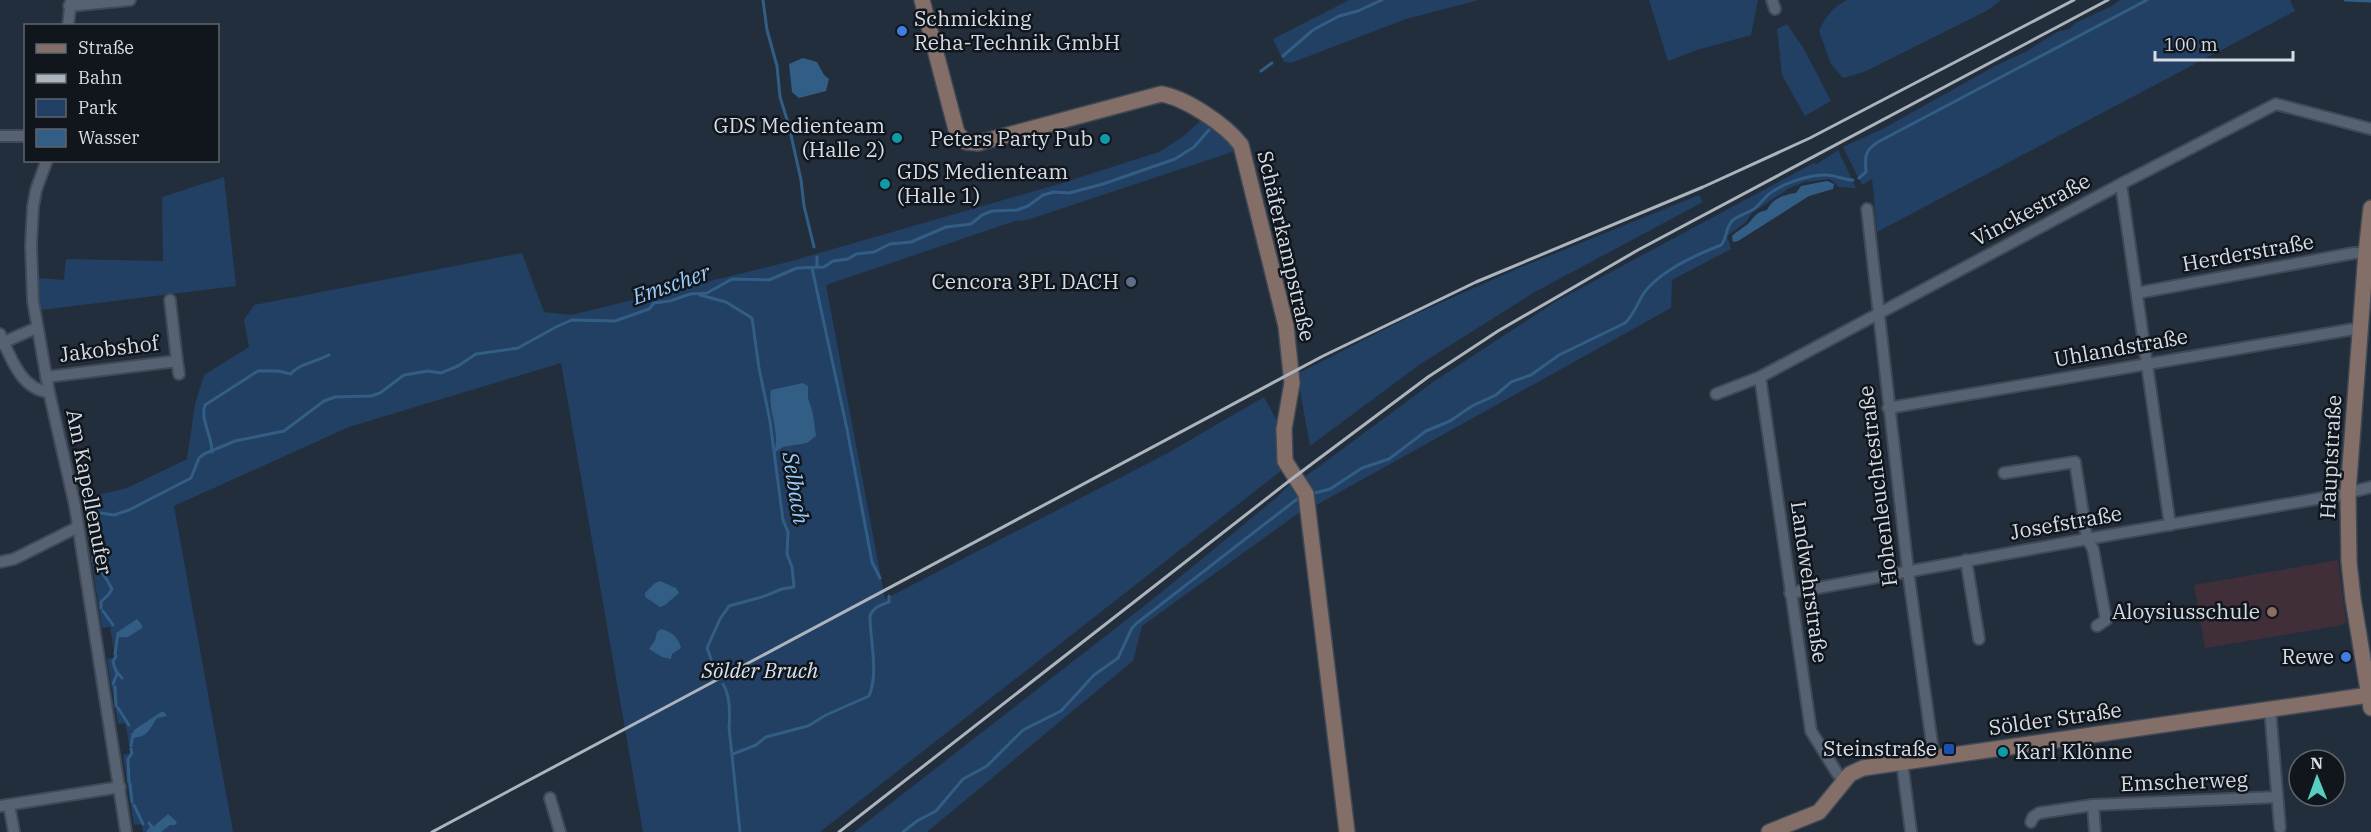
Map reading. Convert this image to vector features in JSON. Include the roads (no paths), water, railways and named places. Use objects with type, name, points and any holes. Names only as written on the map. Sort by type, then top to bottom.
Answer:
[{"type":"street","points":[[68,24],[70,3],[130,0]]},
{"type":"street","name":"Schäferkampstraße","points":[[922,0],[957,133],[966,142],[978,143],[1161,94],[1178,99],[1198,111],[1223,127],[1242,145],[1286,326],[1292,383],[1284,429],[1285,461],[1306,494],[1347,832]]},
{"type":"street","name":"Vinckestraße","points":[[1716,394],[1760,377],[2276,104],[2371,129]]},
{"type":"street","points":[[0,136],[24,136]]},
{"type":"street","name":"Am Kapellenufer","points":[[46,162],[36,190],[33,207],[32,274],[36,328],[75,506],[126,832]]},
{"type":"street","points":[[2121,184],[2170,525]]},
{"type":"street","name":"Hauptstraße","points":[[2370,702],[2349,562],[2348,493],[2371,208]]},
{"type":"street","name":"Hohenleuchtestraße","points":[[1867,209],[1888,408],[1934,758]]},
{"type":"street","name":"Herderstraße","points":[[2137,293],[2368,253]]},
{"type":"street","name":"Jakobshof","points":[[170,300],[179,374]]},
{"type":"street","points":[[36,328],[1,340],[23,377],[38,392],[49,393]]},
{"type":"street","name":"Uhlandstraße","points":[[1888,408],[2360,328]]},
{"type":"street","name":"Jakobshof","points":[[46,377],[177,360]]},
{"type":"street","name":"Landwehrstraße","points":[[1760,377],[1810,731],[1837,773],[1845,781]]},
{"type":"street","points":[[2004,473],[2075,462],[2087,539],[2093,549],[2106,620],[2097,626]]},
{"type":"street","name":"Josefstraße","points":[[1790,593],[2371,487]]},
{"type":"street","points":[[0,562],[15,559],[78,527]]},
{"type":"street","points":[[1966,560],[1979,639]]},
{"type":"street","name":"Sölder Straße","points":[[1769,832],[1819,812],[1850,774],[1863,768],[2270,710],[2370,702]]},
{"type":"street","name":"Emscherweg","points":[[2270,710],[2280,828]]},
{"type":"street","points":[[1902,762],[1911,832]]},
{"type":"street","points":[[14,832],[5,806],[120,787]]},
{"type":"street","name":"Emscherweg","points":[[2031,822],[2039,813],[2092,805],[2277,797]]},
{"type":"street","points":[[550,798],[560,832]]},
{"type":"street","name":"Emscherweg","points":[[2092,805],[2095,832]]},
{"type":"water","points":[[803,58],[817,62],[829,79],[826,91],[799,98],[792,92],[789,64]]},
{"type":"water","points":[[1827,181],[1834,184],[1833,189],[1809,196],[1733,242],[1732,236],[1758,213],[1767,210],[1775,200],[1796,193],[1801,186]]},
{"type":"water","points":[[803,383],[808,386],[808,398],[816,436],[807,443],[783,447],[774,453],[776,437],[771,390]]},
{"type":"water","points":[[660,581],[676,588],[679,593],[660,607],[645,597],[645,593]]},
{"type":"water","points":[[137,619],[142,628],[128,637],[119,637],[116,633]]},
{"type":"water","points":[[661,629],[668,631],[680,644],[681,648],[672,654],[671,659],[662,657],[649,649],[657,632]]},
{"type":"water","points":[[161,712],[167,716],[157,718],[145,734],[132,738],[134,730]]},
{"type":"water","points":[[168,814],[177,822],[175,825],[170,825],[161,832],[147,832]]},
{"type":"waterway","points":[[763,0],[767,30],[777,66],[780,97],[789,126],[814,247]]},
{"type":"waterway","name":"Emscher","points":[[1283,56],[1313,30],[1339,16],[1358,11],[1382,0]]},
{"type":"waterway","points":[[1859,178],[1866,172],[1866,158],[1873,145],[2147,0]]},
{"type":"waterway","name":"Emscher","points":[[2345,0],[2371,1]]},
{"type":"waterway","name":"Emscher","points":[[1261,71],[1272,63]]},
{"type":"waterway","name":"Emscher","points":[[92,515],[101,513],[114,515],[129,510],[191,478],[199,458],[204,454],[235,441],[284,431],[324,401],[335,397],[371,396],[380,393],[404,375],[428,371],[441,373],[458,366],[476,354],[518,348],[572,320],[615,321],[649,309],[654,303],[670,301],[690,294],[707,293],[732,279],[769,280],[797,268],[824,267],[833,261],[848,259],[856,254],[874,252],[890,244],[911,242],[946,227],[971,224],[982,215],[992,211],[1017,210],[1028,206],[1043,195],[1054,192],[1069,193],[1103,184],[1175,159],[1194,147],[1209,130]]},
{"type":"waterway","points":[[1311,494],[1330,489],[1362,468],[1389,459],[1426,431],[1450,421],[1472,406],[1496,395],[1511,382],[1531,375],[1559,355],[1625,323],[1655,281],[1682,263],[1721,245],[1732,221],[1750,211],[1775,190],[1811,176],[1830,175],[1853,180]]},
{"type":"waterway","points":[[817,257],[817,267]]},
{"type":"waterway","points":[[812,268],[847,429],[872,562],[880,578]]},
{"type":"waterway","name":"Selbach","points":[[700,295],[726,302],[752,318],[770,421],[783,520],[788,532],[787,554],[792,567],[794,587],[729,606],[720,619],[707,648],[714,667]]},
{"type":"waterway","points":[[212,452],[204,416],[205,405],[258,371],[278,371],[291,374],[302,366],[329,355]]},
{"type":"waterway","points":[[903,832],[936,811],[963,779],[987,766],[1023,730],[1061,711],[1094,675],[1118,658],[1132,628],[1137,623],[1301,496]]},
{"type":"waterway","points":[[93,561],[94,555]]},
{"type":"waterway","points":[[95,563],[107,580]]},
{"type":"waterway","points":[[108,582],[112,589],[109,594]]},
{"type":"waterway","points":[[101,608],[101,602],[108,595]]},
{"type":"waterway","points":[[733,754],[756,745],[766,737],[808,726],[826,715],[869,696],[874,667],[870,616],[875,608],[889,602],[889,596]]},
{"type":"waterway","points":[[103,611],[113,625]]},
{"type":"waterway","points":[[115,654],[118,634]]},
{"type":"waterway","points":[[113,684],[117,674],[113,662],[116,656]]},
{"type":"waterway","points":[[116,671],[122,678]]},
{"type":"waterway","name":"Selbach","points":[[723,684],[729,705],[729,727],[740,832]]},
{"type":"waterway","points":[[115,687],[116,706]]},
{"type":"waterway","points":[[118,708],[129,725]]},
{"type":"waterway","points":[[131,746],[133,734]]},
{"type":"waterway","points":[[129,782],[128,759],[132,753],[131,749]]},
{"type":"waterway","points":[[130,784],[132,802]]},
{"type":"waterway","points":[[134,805],[143,824]]},
{"type":"waterway","points":[[148,832],[152,827],[149,823]]},
{"type":"railway","points":[[432,832],[1323,356],[1476,282],[1703,187],[1810,138],[2074,0]]},
{"type":"railway","points":[[839,832],[1293,478],[1428,377],[1498,331],[1638,250],[2108,0]]},
{"type":"place","name":"Schmicking Reha-Technik GmbH","points":[[902,31]]},
{"type":"place","name":"GDS Medienteam (Halle 2)","points":[[897,138]]},
{"type":"place","name":"Peters Party Pub","points":[[1105,139]]},
{"type":"place","name":"GDS Medienteam (Halle 1)","points":[[885,184]]},
{"type":"place","name":"Cencora 3PL DACH","points":[[1131,282]]},
{"type":"place","name":"Aloysiusschule","points":[[2272,612]]},
{"type":"place","name":"Rewe","points":[[2346,657]]},
{"type":"place","name":"Steinstraße","points":[[1949,749]]},
{"type":"place","name":"Karl Klönne","points":[[2003,752]]},
{"type":"park label","name":"Sölder Bruch","points":[[760,671]]}]
